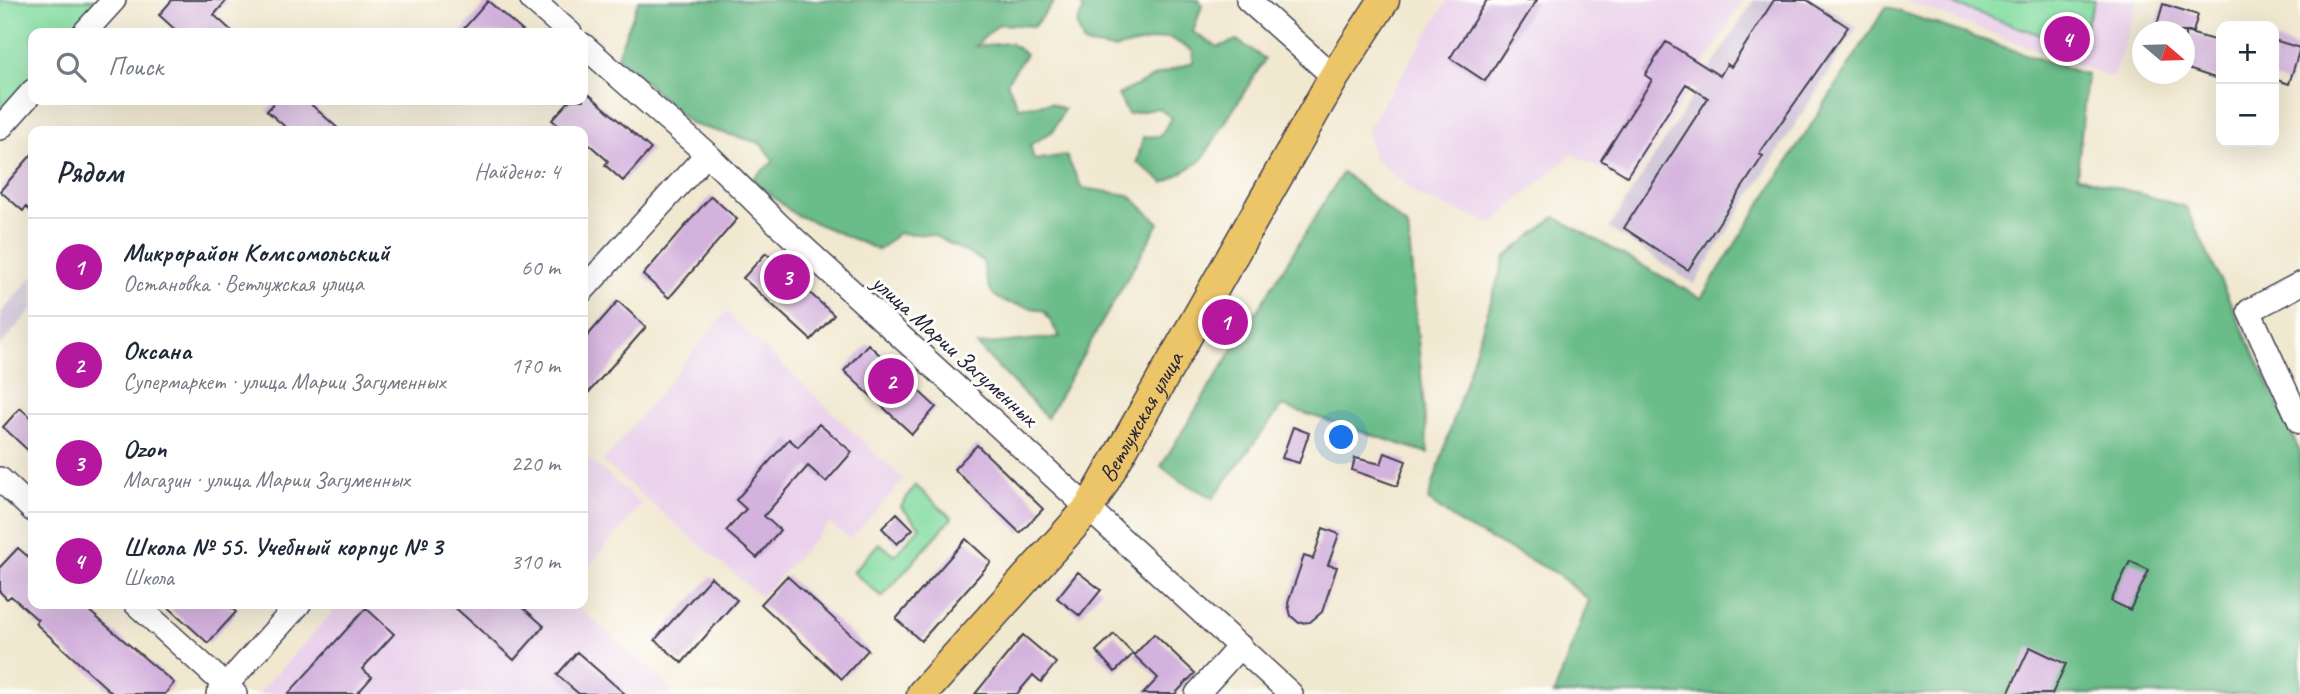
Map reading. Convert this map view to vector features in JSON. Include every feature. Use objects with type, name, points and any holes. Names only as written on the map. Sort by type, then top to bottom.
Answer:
[{"type":"main road","name":"Ветлужская улица","points":[[922,694],[1089,508],[1334,77],[1384,0]]},
{"type":"street","points":[[89,28],[114,0]]},
{"type":"street","points":[[532,0],[564,28]]},
{"type":"street","points":[[1248,0],[1334,77]]},
{"type":"street","name":"улица Марии Загуменных","points":[[588,49],[707,153],[778,224],[1291,694]]},
{"type":"street","points":[[0,128],[28,97]]},
{"type":"street","points":[[588,284],[707,153]]},
{"type":"street","points":[[2300,284],[2249,311],[2300,422]]},
{"type":"street","points":[[0,479],[28,505]]},
{"type":"street","points":[[140,609],[226,691],[295,609]]},
{"type":"street","points":[[1197,694],[1240,646]]},
{"type":"shaded area","points":[[1448,0],[1743,0],[1631,185],[1572,154],[1492,223],[1419,197],[1373,157],[1367,130]]},
{"type":"shaded area","points":[[1754,0],[1816,0],[1857,27],[1694,284],[1609,228]]},
{"type":"shaded area","points":[[1903,0],[2138,0],[2113,78]]},
{"type":"shaded area","points":[[28,282],[28,314],[0,346],[0,314]]},
{"type":"shaded area","points":[[726,312],[904,480],[850,539],[829,523],[761,597],[603,462]]},
{"type":"shaded area","points":[[588,458],[642,504],[588,567]]},
{"type":"shaded area","points":[[335,609],[581,609],[673,690],[670,694],[258,694]]},
{"type":"green space","points":[[0,0],[101,0],[76,28],[28,28],[28,84],[0,115]]},
{"type":"green space","points":[[639,0],[1056,0],[1034,26],[999,24],[975,46],[1010,43],[1026,54],[1007,82],[1018,107],[1051,103],[1064,109],[1053,131],[1030,145],[1034,160],[1066,155],[1082,188],[1129,195],[1159,223],[1047,418],[977,345],[1060,337],[1044,311],[1000,300],[989,287],[983,261],[933,235],[898,233],[879,250],[794,214],[752,179],[774,161],[760,143],[691,124],[617,56]]},
{"type":"green space","points":[[1079,0],[1199,0],[1202,5],[1193,32],[1218,47],[1237,40],[1265,59],[1201,161],[1164,183],[1137,162],[1143,137],[1160,136],[1172,118],[1158,108],[1128,114],[1118,95],[1155,76],[1193,62],[1193,51],[1168,37],[1113,49],[1084,44],[1077,25],[1083,10]]},
{"type":"green space","points":[[1941,0],[2095,0],[2078,48]]},
{"type":"green space","points":[[1886,7],[2087,75],[2077,176],[2186,207],[2300,452],[2300,694],[1554,694],[1589,600],[1556,573],[1462,525],[1428,500],[1505,257],[1555,217],[1701,298]]},
{"type":"green space","points":[[1343,172],[1408,227],[1428,453],[1282,406],[1213,498],[1180,481],[1161,466]]},
{"type":"green space","points":[[915,485],[952,518],[882,597],[853,572],[879,543],[895,555],[920,527],[901,507]]},
{"type":"building","points":[[172,0],[227,0],[214,15],[228,28],[173,28],[159,15]]},
{"type":"building","points":[[1487,0],[1537,0],[1485,81],[1450,58]]},
{"type":"building","points":[[1774,0],[1807,0],[1848,27],[1759,154],[1763,156],[1688,270],[1624,228],[1708,98],[1686,84],[1627,176],[1601,160],[1652,80],[1645,75],[1666,42],[1720,76],[1727,64],[1731,67]]},
{"type":"building","points":[[488,1],[519,28],[464,28]]},
{"type":"building","points":[[2163,4],[2198,15],[2195,25],[2195,21],[2158,21]]},
{"type":"building","points":[[2195,35],[2216,41],[2216,78],[2195,71]]},
{"type":"building","points":[[2279,42],[2300,48],[2289,84],[2279,81]]},
{"type":"building","points":[[588,93],[651,149],[623,181],[605,165],[608,161],[588,143],[588,126],[559,126],[552,120],[566,105],[588,105]]},
{"type":"building","points":[[272,105],[312,105],[335,126],[284,126],[267,111]]},
{"type":"building","points":[[28,159],[28,209],[26,207],[23,211],[0,191]]},
{"type":"building","points":[[711,196],[737,219],[669,298],[643,275]]},
{"type":"building","points":[[766,253],[834,315],[811,340],[743,278]]},
{"type":"building","points":[[618,301],[646,327],[588,393],[588,335]]},
{"type":"building","points":[[868,344],[936,407],[912,434],[844,371]]},
{"type":"building","points":[[20,408],[28,415],[28,450],[3,427]]},
{"type":"building","points":[[819,424],[852,452],[826,482],[808,466],[764,516],[780,530],[757,558],[726,531],[746,509],[736,500],[789,439],[798,447]]},
{"type":"building","points":[[1293,427],[1309,433],[1299,463],[1282,458]]},
{"type":"building","points":[[977,445],[1043,509],[1020,533],[954,469]]},
{"type":"building","points":[[1385,453],[1406,461],[1397,486],[1352,470],[1355,458],[1381,464]]},
{"type":"building","points":[[897,513],[913,529],[897,544],[882,528]]},
{"type":"building","points":[[1323,528],[1339,534],[1328,565],[1337,567],[1322,612],[1310,622],[1299,623],[1291,616],[1288,603],[1304,556],[1313,559]]},
{"type":"building","points":[[966,539],[991,562],[921,641],[896,619]]},
{"type":"building","points":[[18,548],[28,557],[28,609],[87,609],[174,683],[165,694],[113,694],[35,623],[38,620],[11,596],[7,599],[0,592],[0,567]]},
{"type":"building","points":[[2130,561],[2149,570],[2130,610],[2111,601]]},
{"type":"building","points":[[1078,572],[1101,590],[1080,616],[1057,598]]},
{"type":"building","points":[[787,576],[868,650],[842,679],[761,604]]},
{"type":"building","points":[[711,577],[737,600],[682,663],[655,640]]},
{"type":"building","points":[[171,609],[233,609],[236,612],[208,643]]},
{"type":"building","points":[[365,609],[394,634],[362,669],[372,677],[357,694],[288,694]]},
{"type":"building","points":[[457,609],[525,609],[544,626],[514,660]]},
{"type":"building","points":[[1114,634],[1133,654],[1115,672],[1096,651]]},
{"type":"building","points":[[1154,634],[1195,673],[1175,694],[1143,694],[1158,678],[1134,655]]},
{"type":"building","points":[[1023,635],[1056,663],[1041,682],[1033,675],[1017,694],[975,694]]},
{"type":"building","points":[[2030,647],[2066,664],[2052,694],[2008,694]]},
{"type":"building","points":[[577,652],[625,694],[579,694],[557,675]]},
{"type":"place","name":"Школа № 55. Учебный корпус № 3","points":[[2067,39]]},
{"type":"place","name":"Ozon","points":[[787,277]]},
{"type":"place","name":"Микрорайон Комсомольский","points":[[1225,322]]},
{"type":"place","name":"Оксана","points":[[891,381]]}]
